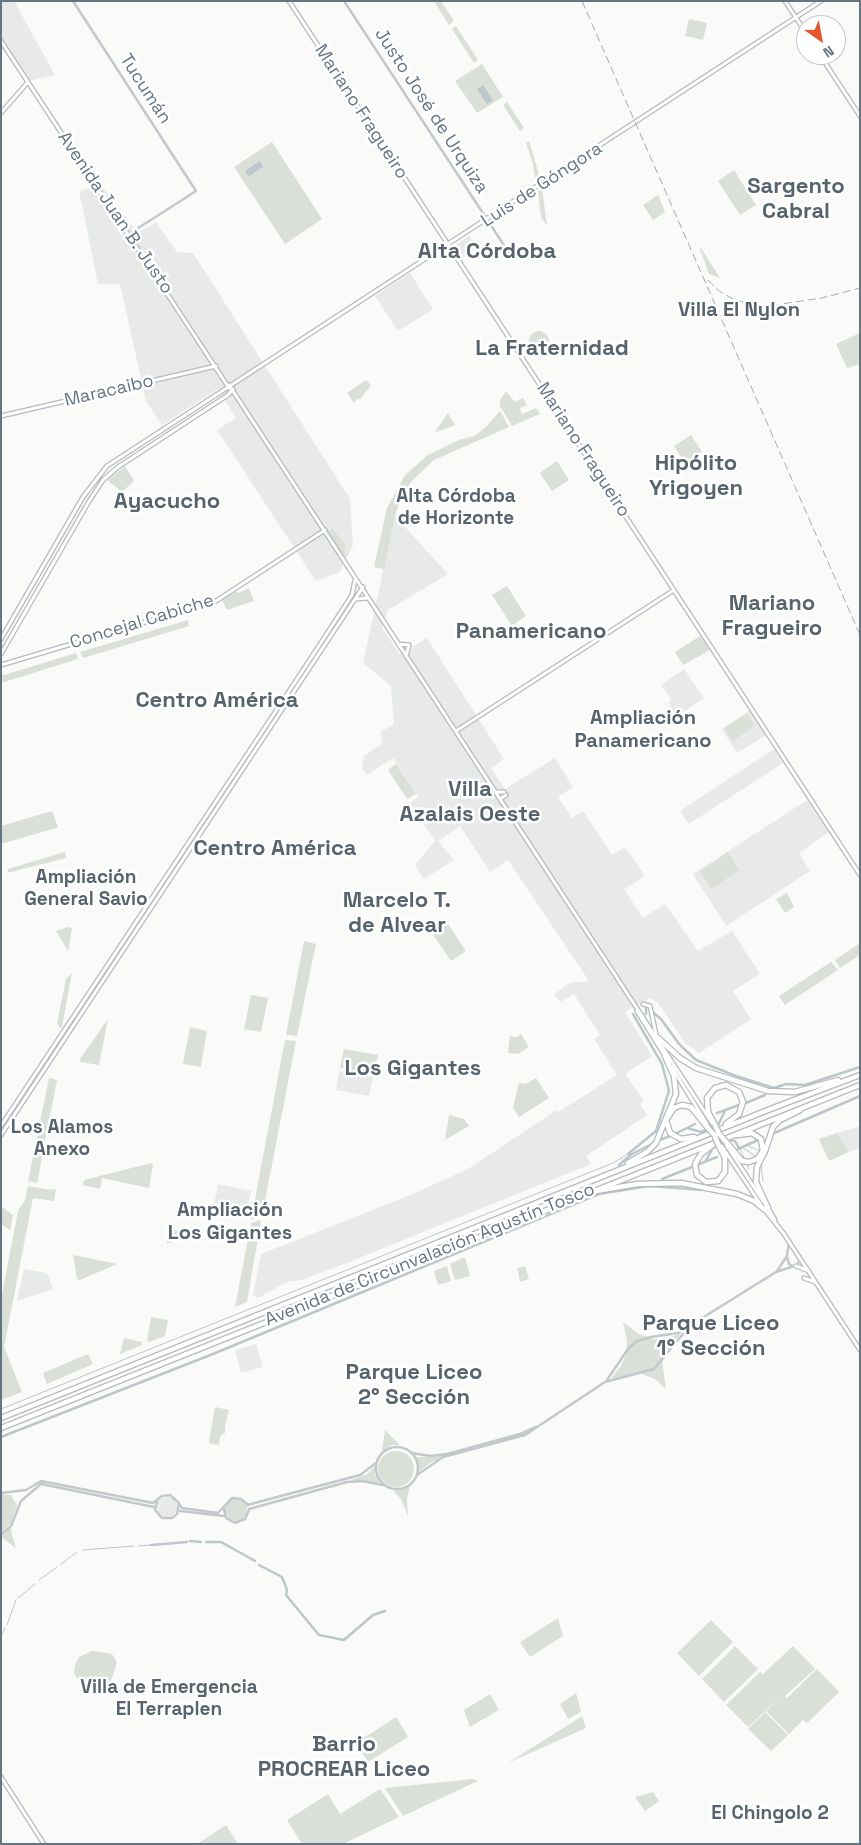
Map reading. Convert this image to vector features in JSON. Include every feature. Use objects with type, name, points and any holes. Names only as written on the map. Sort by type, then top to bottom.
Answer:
[{"type":"highway","points":[[657,1037],[680,1058],[696,1068],[768,1091],[795,1092],[857,1076]]},
{"type":"highway","points":[[590,1181],[599,1175],[638,1158],[656,1143],[676,1092],[674,1076],[665,1056]]},
{"type":"highway","name":"Avenida de Circunvalación Agustín Tosco","points":[[1,1428],[719,1138],[857,1076]]},
{"type":"highway","points":[[719,1138],[711,1126],[707,1108],[709,1095],[720,1085],[732,1086],[742,1097],[742,1110],[719,1138],[704,1151],[696,1162],[696,1173],[706,1182],[718,1181],[725,1172],[726,1161],[719,1138]]},
{"type":"highway","points":[[766,1209],[756,1173],[775,1125],[804,1108],[860,1086]]},
{"type":"highway","name":"Avenida de Circunvalación Agustín Tosco","points":[[1,1418],[590,1181],[719,1138],[860,1086]]},
{"type":"highway","points":[[711,1126],[693,1109],[685,1106],[674,1108],[666,1120],[670,1133],[679,1139],[719,1138],[752,1133],[761,1139],[763,1151],[757,1159],[746,1162],[737,1157],[719,1138],[711,1126]]},
{"type":"highway","points":[[580,1195],[637,1184],[680,1183],[737,1194],[754,1201],[766,1209]]},
{"type":"main road","name":"Mariano Fragueiro","points":[[289,1],[860,875]]},
{"type":"main road","points":[[785,1],[796,18]]},
{"type":"main road","name":"Luis de Góngora","points":[[801,15],[822,1]]},
{"type":"main road","name":"Luis de Góngora","points":[[230,388],[796,18]]},
{"type":"main road","name":"Avenida Juan B. Justo","points":[[1,41],[500,798],[711,1126]]},
{"type":"main road","points":[[827,65],[860,116]]},
{"type":"main road","points":[[1,113],[28,82]]},
{"type":"main road","name":"Maracaibo","points":[[1,416],[216,366]]},
{"type":"main road","points":[[1,638],[83,497],[102,470],[230,388]]},
{"type":"main road","points":[[1,654],[103,480],[118,467],[230,388]]},
{"type":"main road","name":"Avenida Juan B. Justo","points":[[324,530],[373,605]]},
{"type":"main road","name":"Concejal Cabiche","points":[[1,665],[216,601],[324,530]]},
{"type":"main road","points":[[1,1126],[313,655],[352,595],[356,580]]},
{"type":"main road","points":[[1,1135],[362,588]]},
{"type":"main road","points":[[456,731],[674,590]]},
{"type":"main road","points":[[355,600],[367,598]]},
{"type":"main road","points":[[398,644],[409,645],[406,656]]},
{"type":"main road","points":[[451,724],[463,727]]},
{"type":"main road","points":[[461,739],[463,727]]},
{"type":"main road","points":[[496,792],[505,794],[500,798]]},
{"type":"main road","points":[[643,1004],[647,1003],[651,1007],[657,1037]]},
{"type":"main road","points":[[651,1007],[655,1004]]},
{"type":"main road","name":"Avenida Juan B. Justo","points":[[636,1008],[657,1037],[711,1126]]},
{"type":"main road","points":[[719,1138],[860,1350]]},
{"type":"main road","points":[[794,1266],[809,1271]]},
{"type":"main road","points":[[804,1278],[816,1283]]},
{"type":"main road","points":[[1,1778],[44,1844]]},
{"type":"street","name":"Tucumán","points":[[73,1],[196,191],[129,234]]},
{"type":"street","name":"Justo José de Urquiza","points":[[344,1],[513,260]]},
{"type":"street","points":[[789,1241],[787,1256],[789,1264],[794,1266]]},
{"type":"street","points":[[776,1272],[787,1256]]},
{"type":"street","points":[[248,1509],[347,1482],[362,1481],[400,1490],[412,1483],[417,1476],[443,1457],[521,1437],[605,1382],[619,1365],[628,1349],[637,1342],[651,1337],[674,1335],[776,1272],[794,1266],[800,1258]]},
{"type":"street","points":[[605,1382],[654,1370],[687,1328]]},
{"type":"street","points":[[247,1505],[360,1475],[376,1463],[382,1453],[391,1448],[402,1448],[411,1453],[431,1456],[447,1454],[520,1434],[538,1427]]},
{"type":"street","points":[[411,1453],[418,1464],[417,1476]]},
{"type":"street","points":[[376,1463],[377,1478],[383,1485]]},
{"type":"street","points":[[42,1482],[153,1505],[158,1515],[167,1519],[174,1517],[179,1512],[176,1498],[170,1495],[162,1496],[157,1501],[155,1508]]},
{"type":"street","points":[[1,1535],[11,1526],[21,1501],[42,1482]]},
{"type":"street","points":[[1,1492],[26,1490],[42,1482],[152,1502],[157,1501]]},
{"type":"street","points":[[179,1505],[182,1508],[218,1513],[224,1509],[228,1501],[234,1498],[242,1499],[248,1509],[246,1517],[241,1522],[232,1522],[226,1517],[179,1512]]},
{"type":"street","points":[[224,1509],[226,1517]]},
{"type":"shaded area","points":[[1,1],[14,1],[55,75],[25,82],[1,47]]},
{"type":"shaded area","points":[[434,1],[441,1],[454,21],[449,25]]},
{"type":"shaded area","points":[[689,19],[707,23],[703,40],[685,36]]},
{"type":"shaded area","points":[[456,26],[478,60],[474,63],[452,29]]},
{"type":"shaded area","points":[[482,64],[503,97],[477,113],[455,81]]},
{"type":"shaded area","points":[[483,85],[493,100],[487,104],[477,89]]},
{"type":"shaded area","points":[[507,102],[524,128],[520,131],[503,105]]},
{"type":"shaded area","points":[[529,141],[541,181],[536,184],[533,164],[526,143]]},
{"type":"shaded area","points":[[272,142],[322,219],[285,244],[234,167]]},
{"type":"shaded area","points":[[260,161],[263,167],[249,176],[245,171]]},
{"type":"shaded area","points":[[734,170],[756,205],[740,215],[718,181]]},
{"type":"shaded area","points":[[101,185],[138,233],[156,222],[177,252],[193,253],[350,499],[353,545],[340,572],[316,581],[217,430],[236,418],[218,389],[162,425],[146,401],[120,284],[98,284],[79,191]]},
{"type":"shaded area","points":[[542,188],[547,226],[541,217],[538,191]]},
{"type":"shaded area","points":[[658,195],[665,212],[653,220],[643,205]]},
{"type":"shaded area","points":[[469,236],[477,248],[461,259],[453,247]]},
{"type":"shaded area","points":[[699,247],[701,248],[720,278],[709,274]]},
{"type":"shaded area","points":[[410,273],[433,309],[398,331],[375,296]]},
{"type":"shaded area","points":[[539,331],[546,334],[549,341],[546,348],[539,351],[532,348],[529,341],[532,334]]},
{"type":"shaded area","points":[[860,333],[860,364],[847,368],[836,344]]},
{"type":"shaded area","points":[[366,380],[371,385],[360,400],[358,398],[354,403],[347,393]]},
{"type":"shaded area","points":[[506,391],[515,402],[523,398],[527,405],[520,408],[522,414],[536,408],[540,414],[512,426],[500,406],[500,400]]},
{"type":"shaded area","points":[[500,411],[509,427],[434,460],[411,482],[401,498],[395,516],[384,569],[374,567],[387,508],[405,475],[428,455],[459,440],[474,436],[486,427]]},
{"type":"shaded area","points":[[448,413],[455,425],[434,433]]},
{"type":"shaded area","points":[[691,435],[702,452],[685,463],[674,446]]},
{"type":"shaded area","points":[[557,461],[569,480],[552,491],[540,473]]},
{"type":"shaded area","points":[[125,466],[134,481],[122,492],[107,480]]},
{"type":"shaded area","points":[[395,516],[448,574],[388,610],[382,628],[400,654],[427,638],[504,759],[491,768],[505,789],[555,758],[573,787],[558,797],[572,818],[583,811],[612,855],[625,847],[645,876],[624,889],[643,918],[665,904],[698,951],[732,931],[760,974],[733,991],[751,1019],[699,1053],[686,1044],[658,1003],[650,998],[625,1012],[652,1056],[625,1074],[644,1101],[640,1104],[647,1115],[586,1156],[591,1164],[342,1265],[301,1280],[287,1282],[258,1298],[253,1295],[261,1254],[415,1193],[468,1169],[557,1110],[558,1112],[617,1075],[594,1039],[600,1035],[574,994],[560,1002],[554,994],[570,983],[589,981],[508,860],[490,872],[460,826],[438,841],[454,860],[424,879],[415,865],[435,841],[410,803],[418,797],[393,758],[367,775],[362,768],[364,756],[382,744],[381,732],[394,724],[391,686],[363,663]]},
{"type":"shaded area","points":[[332,528],[345,545],[345,558],[327,531]]},
{"type":"shaded area","points":[[507,586],[526,616],[512,626],[492,595]]},
{"type":"shaded area","points":[[249,588],[254,601],[227,610],[222,600],[237,591],[239,593]]},
{"type":"shaded area","points":[[188,620],[189,626],[83,658],[80,652]]},
{"type":"shaded area","points":[[700,636],[710,650],[683,665],[675,652]]},
{"type":"shaded area","points":[[76,653],[78,659],[1,683],[1,676]]},
{"type":"shaded area","points":[[684,669],[704,698],[677,716],[668,703],[671,699],[661,685]]},
{"type":"shaded area","points":[[750,710],[766,735],[737,753],[722,729]]},
{"type":"shaded area","points":[[747,714],[755,726],[732,741],[724,728]]},
{"type":"shaded area","points":[[774,749],[783,763],[689,824],[680,811]]},
{"type":"shaded area","points":[[396,764],[416,794],[407,799],[388,770]]},
{"type":"shaded area","points":[[807,800],[829,832],[799,853],[810,871],[726,926],[693,874]]},
{"type":"shaded area","points":[[52,811],[58,827],[1,844],[1,826]]},
{"type":"shaded area","points":[[65,852],[66,858],[7,873],[8,869]]},
{"type":"shaded area","points":[[728,852],[739,870],[712,889],[700,872]]},
{"type":"shaded area","points":[[787,893],[794,907],[785,913],[776,899]]},
{"type":"shaded area","points":[[444,918],[466,951],[451,961],[429,929]]},
{"type":"shaded area","points":[[69,927],[72,928],[68,951],[56,931]]},
{"type":"shaded area","points":[[304,941],[316,944],[297,1036],[286,1035]]},
{"type":"shaded area","points":[[860,943],[860,955],[840,968],[835,960]]},
{"type":"shaded area","points":[[831,962],[838,970],[785,1005],[779,996]]},
{"type":"shaded area","points":[[72,973],[62,1027],[60,1028],[57,1023],[66,979]]},
{"type":"shaded area","points":[[251,995],[268,998],[261,1032],[244,1029]]},
{"type":"shaded area","points":[[108,1019],[99,1065],[80,1062],[80,1059]]},
{"type":"shaded area","points":[[190,1027],[207,1031],[201,1067],[183,1064]]},
{"type":"shaded area","points":[[521,1034],[529,1047],[518,1054],[508,1053],[510,1036],[517,1037]]},
{"type":"shaded area","points":[[285,1040],[296,1041],[262,1216],[251,1220]]},
{"type":"shaded area","points":[[344,1049],[378,1055],[374,1075],[340,1068]]},
{"type":"shaded area","points":[[339,1071],[373,1077],[369,1096],[336,1090]]},
{"type":"shaded area","points":[[49,1078],[57,1080],[37,1183],[28,1181]]},
{"type":"shaded area","points":[[536,1078],[549,1098],[519,1117],[513,1108],[519,1083],[526,1084]]},
{"type":"shaded area","points":[[449,1115],[464,1119],[469,1126],[445,1140]]},
{"type":"shaded area","points":[[860,1126],[860,1148],[849,1152],[837,1133]]},
{"type":"shaded area","points":[[837,1133],[849,1152],[829,1161],[819,1139]]},
{"type":"shaded area","points":[[151,1163],[153,1165],[149,1188],[102,1178],[100,1189],[83,1185],[84,1180]]},
{"type":"shaded area","points":[[218,1184],[251,1191],[246,1215],[213,1209]]},
{"type":"shaded area","points":[[28,1186],[51,1190],[56,1189],[54,1201],[33,1198],[4,1347],[22,1392],[1,1400],[1,1299],[18,1211],[25,1200]]},
{"type":"shaded area","points":[[1,1206],[13,1215],[10,1230],[1,1224]]},
{"type":"shaded area","points":[[261,1220],[247,1302],[235,1307],[251,1223]]},
{"type":"shaded area","points":[[168,1229],[185,1232],[183,1237],[167,1244]]},
{"type":"shaded area","points":[[73,1255],[117,1264],[80,1280],[77,1279]]},
{"type":"shaded area","points":[[465,1257],[470,1276],[455,1280],[450,1264]]},
{"type":"shaded area","points":[[447,1266],[451,1281],[438,1285],[434,1271]]},
{"type":"shaded area","points":[[525,1266],[529,1279],[520,1282],[517,1268]]},
{"type":"shaded area","points":[[24,1269],[47,1273],[53,1289],[17,1301]]},
{"type":"shaded area","points":[[151,1317],[168,1320],[165,1336],[149,1342],[147,1340]]},
{"type":"shaded area","points":[[623,1322],[639,1334],[654,1339],[666,1339],[681,1333],[662,1360],[666,1389],[655,1379],[640,1373],[611,1379],[621,1366],[626,1354],[627,1341]]},
{"type":"shaded area","points":[[124,1338],[142,1342],[142,1345],[120,1354]]},
{"type":"shaded area","points":[[256,1344],[263,1367],[241,1373],[235,1350]]},
{"type":"shaded area","points":[[88,1354],[93,1364],[47,1384],[43,1373]]},
{"type":"shaded area","points":[[215,1407],[229,1410],[225,1433],[220,1436],[219,1445],[209,1443]]},
{"type":"shaded area","points":[[385,1430],[400,1445],[392,1445],[382,1451]]},
{"type":"shaded area","points":[[396,1451],[403,1452],[409,1456],[413,1462],[413,1476],[409,1482],[403,1486],[396,1487],[389,1486],[383,1482],[379,1476],[378,1469],[379,1462],[383,1456],[389,1452]]},
{"type":"shaded area","points":[[444,1456],[430,1463],[419,1471],[417,1457]]},
{"type":"shaded area","points":[[375,1466],[375,1475],[380,1483],[351,1480],[367,1474]]},
{"type":"shaded area","points":[[410,1486],[407,1498],[408,1516],[401,1499],[393,1491]]},
{"type":"shaded area","points":[[1,1494],[11,1495],[17,1505],[11,1523],[1,1533]]},
{"type":"shaded area","points":[[163,1497],[171,1497],[177,1503],[177,1511],[171,1517],[163,1517],[157,1511],[157,1503]]},
{"type":"shaded area","points":[[236,1499],[246,1506],[247,1510],[240,1520],[236,1521],[226,1514],[225,1510],[232,1500]]},
{"type":"shaded area","points":[[11,1528],[12,1535],[16,1548],[1,1537]]},
{"type":"shaded area","points":[[558,1618],[563,1636],[530,1657],[520,1642]]},
{"type":"shaded area","points":[[711,1620],[733,1642],[699,1676],[677,1653]]},
{"type":"shaded area","points":[[735,1646],[758,1669],[724,1702],[702,1679]]},
{"type":"shaded area","points":[[793,1646],[815,1669],[785,1696],[787,1698],[817,1669],[839,1692],[807,1723],[803,1720],[789,1734],[766,1711],[782,1695],[748,1727],[726,1705],[760,1672],[763,1674]]},
{"type":"shaded area","points":[[92,1651],[112,1654],[117,1662],[110,1684],[98,1691],[82,1687],[74,1673],[79,1657]]},
{"type":"shaded area","points":[[576,1693],[581,1712],[568,1719],[560,1704]]},
{"type":"shaded area","points":[[490,1694],[499,1710],[470,1727],[464,1710]]},
{"type":"shaded area","points":[[765,1712],[788,1735],[771,1751],[748,1729]]},
{"type":"shaded area","points":[[582,1716],[586,1728],[508,1763]]},
{"type":"shaded area","points":[[396,1717],[408,1737],[368,1762],[356,1743]]},
{"type":"shaded area","points":[[473,1779],[478,1781],[403,1816],[385,1788]]},
{"type":"shaded area","points":[[380,1789],[399,1817],[343,1844],[302,1844],[287,1820],[328,1794],[340,1814]]},
{"type":"shaded area","points":[[653,1792],[659,1801],[645,1811],[635,1797]]},
{"type":"shaded area","points":[[226,1825],[238,1844],[197,1844],[223,1827]]},
{"type":"waterway","points":[[646,1008],[646,1014]]},
{"type":"waterway","points":[[654,1013],[661,1019],[679,1044],[696,1060],[736,1076],[774,1088],[786,1084],[805,1085],[860,1067]]},
{"type":"waterway","points":[[628,1154],[656,1131],[669,1091],[662,1064],[633,1014]]},
{"type":"waterway","points":[[746,1103],[765,1095]]},
{"type":"waterway","points":[[772,1134],[860,1096]]},
{"type":"waterway","points":[[717,1113],[739,1105]]},
{"type":"waterway","points":[[687,1128],[701,1132],[718,1125],[725,1111]]},
{"type":"waterway","points":[[675,1134],[695,1124]]},
{"type":"waterway","points":[[660,1140],[670,1136]]},
{"type":"waterway","points":[[705,1162],[713,1148],[729,1140],[735,1141],[739,1148]]},
{"type":"waterway","points":[[738,1149],[758,1140]]},
{"type":"waterway","points":[[619,1165],[632,1154],[652,1144]]},
{"type":"waterway","points":[[746,1145],[760,1151]]},
{"type":"waterway","points":[[742,1147],[755,1156]]},
{"type":"waterway","points":[[740,1148],[744,1158]]},
{"type":"waterway","points":[[1,1409],[613,1163],[628,1154]]},
{"type":"waterway","points":[[697,1165],[717,1157]]},
{"type":"waterway","points":[[746,1163],[749,1169]]},
{"type":"waterway","points":[[761,1164],[763,1181]]},
{"type":"waterway","points":[[662,1179],[692,1167]]},
{"type":"waterway","points":[[1,1437],[213,1354],[599,1194],[649,1186],[703,1190]]},
{"type":"waterway","points":[[190,1541],[201,1542]]},
{"type":"waterway","points":[[151,1545],[187,1542]]},
{"type":"waterway","points":[[206,1542],[221,1542],[255,1561]]},
{"type":"waterway","points":[[138,1546],[151,1545]]},
{"type":"waterway","points":[[83,1550],[134,1546]]},
{"type":"waterway","points":[[60,1565],[77,1552]]},
{"type":"waterway","points":[[259,1565],[282,1577],[287,1590],[286,1595],[319,1635],[344,1640],[373,1615],[385,1611]]},
{"type":"waterway","points":[[39,1580],[57,1567]]},
{"type":"waterway","points":[[18,1598],[35,1584]]},
{"type":"waterway","points":[[7,1625],[16,1600]]},
{"type":"waterway","points":[[1,1636],[5,1628]]},
{"type":"railway","points":[[582,1],[860,635]]},
{"type":"railway","points":[[708,280],[719,291],[733,299],[761,307],[822,298],[860,288]]},
{"type":"district","name":"Sargento Cabral","points":[[796,200]]},
{"type":"district","name":"Alta Córdoba","points":[[487,252]]},
{"type":"district","name":"Villa El Nylon","points":[[739,311]]},
{"type":"district","name":"La Fraternidad","points":[[552,349]]},
{"type":"district","name":"Hipólito Yrigoyen","points":[[696,476]]},
{"type":"district","name":"Ayacucho","points":[[167,502]]},
{"type":"district","name":"Alta Córdoba de Horizonte","points":[[456,508]]},
{"type":"district","name":"Mariano Fragueiro","points":[[772,616]]},
{"type":"district","name":"Panamericano","points":[[531,632]]},
{"type":"district","name":"Centro América","points":[[217,701]]},
{"type":"district","name":"Ampliación Panamericano","points":[[643,730]]},
{"type":"district","name":"Villa Azalais Oeste","points":[[470,802]]},
{"type":"district","name":"Centro América","points":[[275,849]]},
{"type":"district","name":"Ampliación General Savio","points":[[86,889]]},
{"type":"district","name":"Marcelo T. de Alvear","points":[[397,914]]},
{"type":"district","name":"Los Gigantes","points":[[413,1069]]},
{"type":"district","name":"Los Alamos Anexo","points":[[62,1139]]},
{"type":"district","name":"Ampliación Los Gigantes","points":[[230,1222]]},
{"type":"district","name":"Parque Liceo 1° Sección","points":[[711,1336]]},
{"type":"district","name":"Parque Liceo 2° Sección","points":[[414,1386]]},
{"type":"district","name":"Villa de Emergencia El Terraplen","points":[[169,1699]]},
{"type":"district","name":"Barrio PROCREAR Liceo","points":[[344,1758]]},
{"type":"district","name":"El Chingolo 2","points":[[770,1814]]}]
